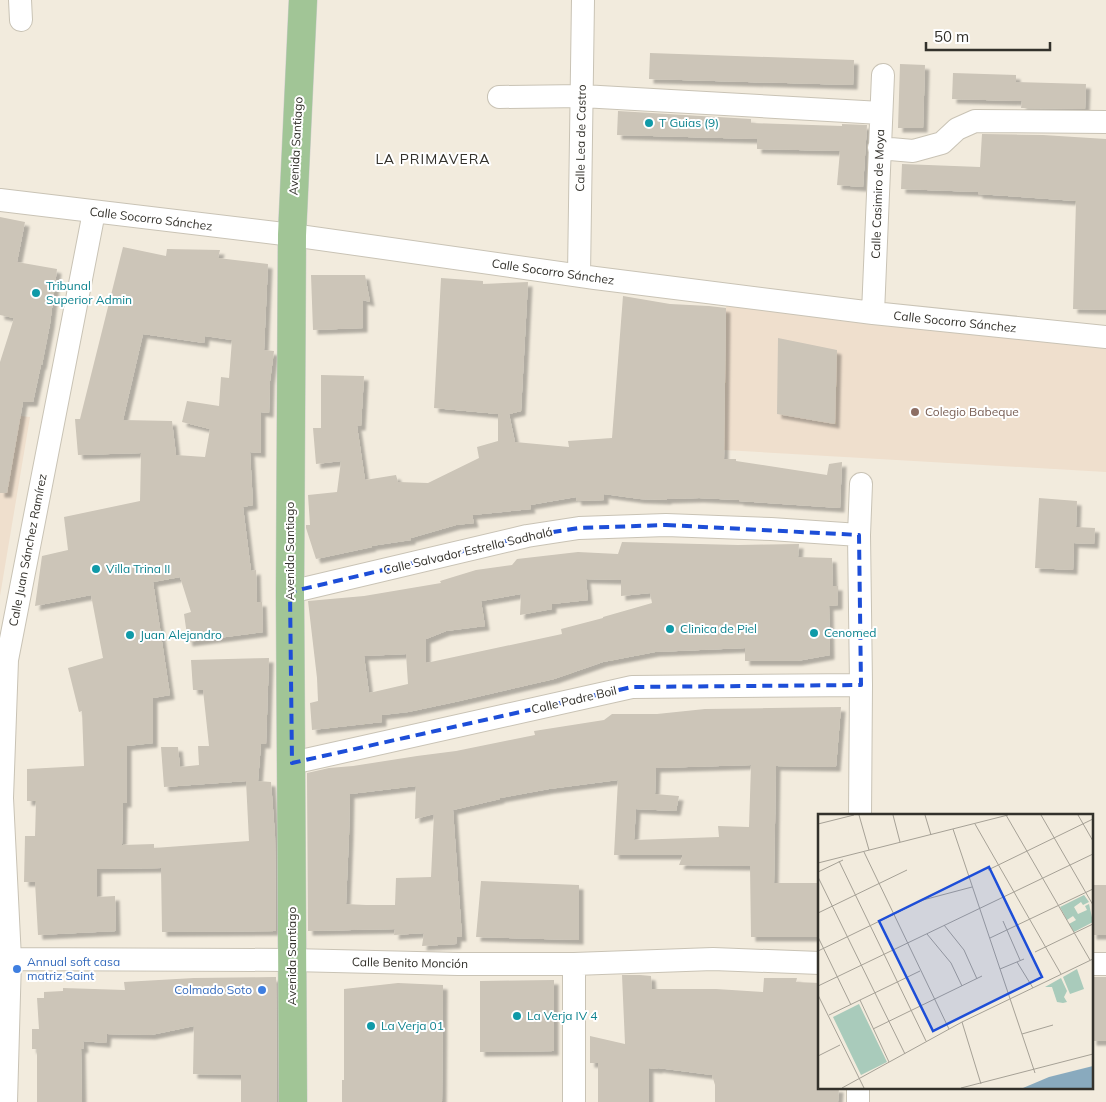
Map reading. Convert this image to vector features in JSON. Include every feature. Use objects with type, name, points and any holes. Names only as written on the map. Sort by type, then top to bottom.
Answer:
[{"type":"main road","name":"Avenida Santiago","points":[[293,1102],[290,592],[292,235],[303,0]]},
{"type":"street","name":"Calle Lea de Castro","points":[[579,275],[583,0]]},
{"type":"street","name":"Calle Casimiro de Moya","points":[[873,313],[882,75]]},
{"type":"street","points":[[499,97],[582,96],[881,113]]},
{"type":"street","points":[[879,148],[913,151],[942,143],[957,128],[975,121],[1106,122]]},
{"type":"street","name":"Calle Socorro Sánchez","points":[[0,200],[292,235],[873,313],[1106,337]]},
{"type":"street","name":"Calle Juan Sánchez Ramírez","points":[[6,1102],[2,798],[7,660],[94,212]]},
{"type":"street","points":[[860,814],[859,535],[861,484]]},
{"type":"street","name":"Calle Salvador Estrella Sadhalá","points":[[290,592],[527,536],[579,528],[666,525],[859,535]]},
{"type":"street","name":"Calle Padre Boil","points":[[292,763],[632,687],[861,684]]},
{"type":"street","name":"Calle Benito Monción","points":[[5,959],[292,960],[458,964],[574,964],[713,959],[818,963]]},
{"type":"street","points":[[574,964],[574,1102]]},
{"type":"highlighted area","points":[[666,525],[859,535],[861,685],[632,687],[292,763],[290,592],[527,536],[579,528]]},
{"type":"shaded area","name":"Colegio Babeque","points":[[726,306],[1106,348],[1106,472],[724,450]]},
{"type":"shaded area","points":[[0,414],[30,417],[0,596]]},
{"type":"building","points":[[650,53],[854,60],[853,85],[649,79]]},
{"type":"building","points":[[900,64],[925,65],[923,128],[898,128]]},
{"type":"building","points":[[953,73],[1016,75],[1016,82],[1086,84],[1085,109],[1021,108],[1022,101],[952,99]]},
{"type":"building","points":[[618,111],[751,119],[751,123],[867,125],[863,187],[837,185],[840,151],[757,149],[757,139],[617,135]]},
{"type":"building","points":[[982,134],[1106,139],[1106,310],[1073,309],[1076,201],[978,194],[978,192],[901,189],[902,164],[980,167]]},
{"type":"building","points":[[0,217],[25,222],[17,262],[57,269],[50,324],[42,365],[33,402],[23,402],[7,493],[0,493],[0,362],[14,318],[0,315]]},
{"type":"building","points":[[123,247],[166,256],[167,249],[220,250],[218,258],[268,264],[264,350],[274,351],[270,381],[269,413],[261,412],[261,453],[250,452],[253,505],[243,507],[251,571],[256,570],[257,602],[262,602],[263,632],[188,642],[184,614],[191,612],[180,577],[153,582],[170,695],[153,698],[153,743],[127,746],[127,803],[123,803],[122,845],[154,844],[154,848],[249,841],[246,781],[164,787],[161,747],[178,747],[180,767],[199,765],[198,746],[209,746],[203,690],[193,690],[191,660],[269,658],[266,744],[261,744],[258,781],[271,782],[275,836],[276,931],[162,932],[161,868],[97,869],[97,897],[115,896],[116,931],[38,935],[35,882],[24,882],[25,836],[35,836],[36,801],[27,801],[27,769],[84,766],[82,711],[79,712],[68,668],[103,658],[91,595],[35,606],[42,556],[68,550],[64,517],[140,501],[141,453],[78,455],[75,419],[80,419]],"holes":[[[143,334],[204,343],[205,336],[232,340],[229,378],[221,377],[219,406],[187,401],[182,422],[210,429],[205,457],[176,455],[172,421],[123,420]]]},
{"type":"building","points":[[311,275],[365,275],[370,302],[363,300],[363,328],[313,330]]},
{"type":"building","points":[[441,278],[483,281],[483,284],[528,282],[521,411],[509,414],[515,442],[569,447],[568,441],[612,438],[623,296],[670,304],[726,308],[724,459],[736,459],[736,461],[827,475],[829,464],[842,462],[840,508],[699,498],[640,499],[604,494],[604,500],[577,501],[576,497],[530,505],[531,509],[472,515],[474,523],[456,525],[411,538],[411,540],[371,546],[316,559],[306,528],[306,525],[310,525],[308,495],[337,492],[341,461],[316,464],[313,428],[321,428],[321,375],[364,376],[361,426],[357,426],[365,480],[396,475],[398,482],[428,483],[479,458],[477,447],[498,441],[498,414],[434,408]]},
{"type":"building","points":[[778,338],[837,350],[835,424],[777,414]]},
{"type":"building","points":[[1039,498],[1077,501],[1076,527],[1095,528],[1094,544],[1074,543],[1073,570],[1035,568]]},
{"type":"building","points":[[622,542],[738,545],[799,544],[798,557],[832,558],[833,586],[838,586],[838,605],[829,606],[830,655],[797,661],[745,661],[745,648],[655,652],[603,662],[554,679],[455,702],[408,712],[382,715],[382,722],[312,730],[310,703],[318,701],[308,601],[364,596],[441,583],[440,581],[476,570],[512,565],[517,559],[578,552],[618,554]],"holes":[[[586,579],[621,580],[621,596],[650,593],[652,603],[561,629],[562,634],[426,663],[426,639],[446,631],[485,626],[481,601],[521,594],[520,615],[552,609],[552,604],[588,600]],[[406,654],[408,684],[369,693],[364,656]]]},
{"type":"building","points":[[841,707],[836,767],[776,766],[774,883],[818,883],[818,937],[751,937],[750,866],[679,865],[683,855],[614,855],[618,780],[549,789],[500,798],[453,810],[462,937],[457,937],[456,944],[422,946],[424,933],[394,935],[395,929],[308,931],[307,773],[329,768],[456,751],[535,735],[534,731],[604,720],[612,714],[657,714],[705,709]],"holes":[[[751,765],[749,827],[718,826],[719,837],[634,840],[636,809],[676,811],[679,796],[655,794],[656,768]],[[416,786],[415,819],[434,814],[431,877],[396,878],[395,905],[346,904],[350,794]]]},
{"type":"building","points":[[481,881],[579,885],[579,940],[476,937]]},
{"type":"building","points":[[1094,885],[1106,885],[1106,935],[1094,935]]},
{"type":"building","points":[[622,975],[651,976],[652,989],[716,989],[763,992],[764,978],[797,978],[796,982],[818,983],[818,1090],[839,1090],[838,1102],[715,1102],[715,1085],[712,1075],[649,1068],[649,1102],[598,1102],[598,1063],[590,1063],[590,1036],[625,1044]]},
{"type":"building","points":[[276,977],[277,1102],[241,1102],[241,1075],[193,1074],[194,1026],[151,1035],[107,1034],[106,1043],[83,1041],[84,1048],[81,1049],[82,1102],[37,1102],[37,1049],[32,1049],[32,1029],[39,1029],[37,998],[44,998],[44,992],[63,991],[63,988],[125,990],[124,982],[194,978]]},
{"type":"building","points":[[1094,977],[1106,977],[1106,1041],[1094,1041]]},
{"type":"building","name":"La Verja IV 4","points":[[554,980],[554,1051],[480,1052],[480,981]]},
{"type":"building","points":[[398,983],[443,985],[442,1102],[342,1102],[342,1080],[344,1080],[344,989]]},
{"type":"place","name":"T Guias (9)","points":[[649,123]]},
{"type":"place","name":"Tribunal Superior Admin","points":[[36,293]]},
{"type":"place","name":"Colegio Babeque","points":[[915,412]]},
{"type":"place","name":"Villa Trina II","points":[[96,569]]},
{"type":"place","name":"Clinica de Piel","points":[[670,629]]},
{"type":"place","name":"Cenomed","points":[[814,633]]},
{"type":"place","name":"Juan Alejandro","points":[[130,635]]},
{"type":"place","name":"Annual soft casa matriz Saint","points":[[17,969]]},
{"type":"place","name":"Colmado Soto","points":[[262,990]]},
{"type":"place","name":"La Verja IV 4","points":[[517,1016]]},
{"type":"place","name":"La Verja 01","points":[[371,1026]]},
{"type":"district","name":"LA PRIMAVERA","points":[[433,159]]}]
